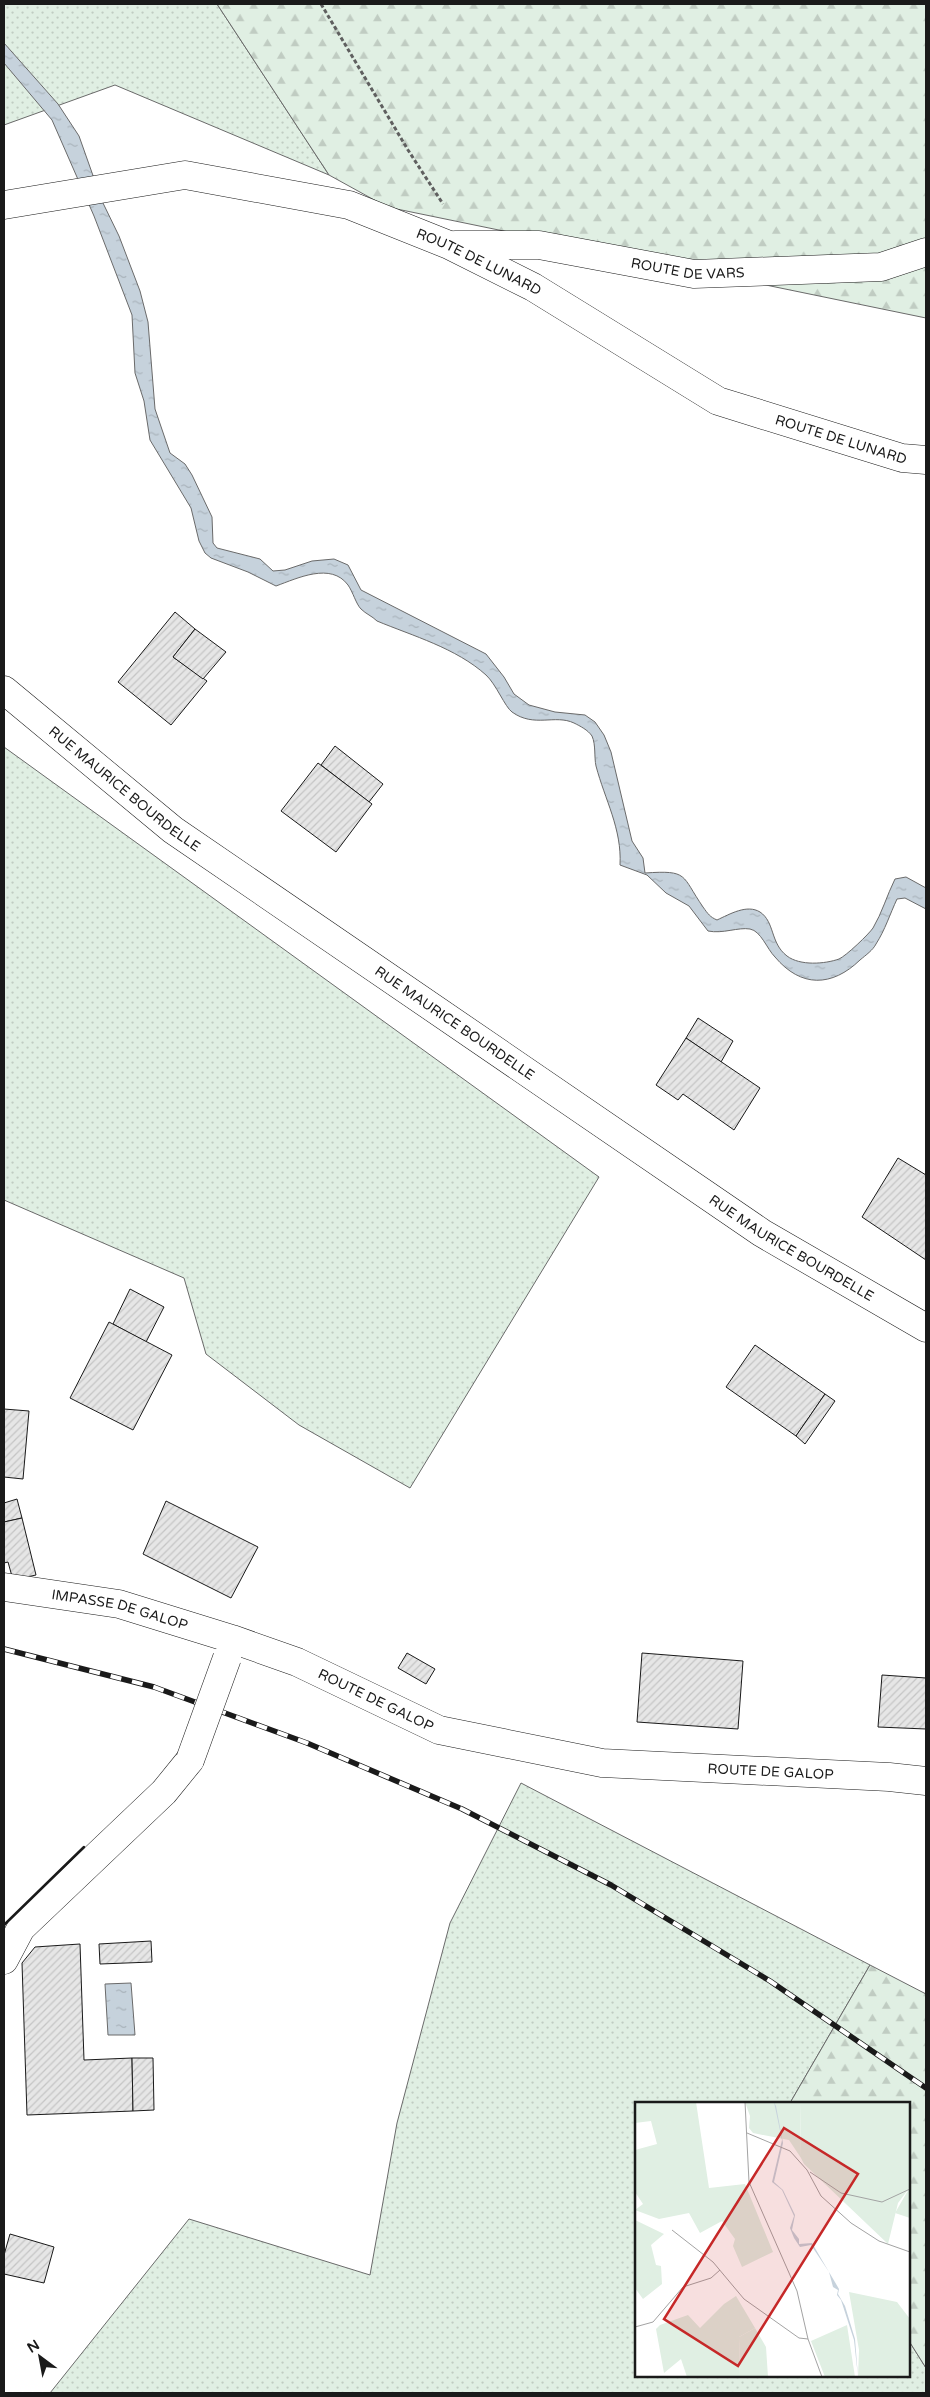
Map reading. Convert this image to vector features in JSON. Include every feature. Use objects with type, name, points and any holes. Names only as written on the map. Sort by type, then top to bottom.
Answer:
[{"type":"street","name":"ROUTE DE LUNARD","points":[[4,205],[185,175],[349,205],[449,245],[533,286],[718,401],[902,458],[926,460]]},
{"type":"street","name":"ROUTE DE VARS","points":[[449,245],[540,245],[694,274],[881,267],[926,252]]},
{"type":"street","name":"RUE MAURICE BOURDELLE","points":[[4,690],[173,830],[762,1233],[926,1328]]},
{"type":"street","name":"IMPASSE DE GALOP","points":[[4,1587],[119,1604],[229,1649]]},
{"type":"street","points":[[4,1960],[21,1928],[164,1792],[190,1760],[229,1649]]},
{"type":"street","name":"ROUTE DE GALOP","points":[[229,1649],[297,1662],[439,1730],[602,1763],[889,1777],[926,1781]]},
{"type":"path","points":[[321,4],[408,150],[445,207],[449,245]]},
{"type":"green space","points":[[4,4],[217,4],[329,175],[115,85],[4,125]]},
{"type":"green space","points":[[217,4],[926,4],[926,318],[387,207],[329,175]]},
{"type":"green space","points":[[4,747],[599,1177],[410,1488],[299,1425],[206,1354],[184,1278],[4,1200]]},
{"type":"green space","points":[[521,1783],[870,1965],[791,2102],[635,2102],[635,2377],[910,2377],[910,2343],[926,2368],[926,2393],[50,2393],[189,2219],[370,2275],[397,2123],[450,1923]]},
{"type":"green space","points":[[870,1965],[926,1994],[926,2368],[910,2343],[910,2102],[791,2102]]},
{"type":"water","points":[[4,43],[58,104],[79,136],[102,201],[119,236],[140,291],[148,322],[155,409],[170,453],[185,464],[212,517],[213,543],[217,548],[260,559],[273,571],[285,570],[312,561],[334,559],[348,565],[361,590],[486,654],[504,677],[514,694],[529,705],[555,712],[585,715],[595,722],[604,735],[611,752],[632,841],[643,858],[645,873],[670,873],[682,877],[687,881],[703,907],[717,920],[744,909],[760,912],[768,921],[782,951],[792,959],[805,963],[820,963],[839,959],[847,954],[873,928],[895,879],[906,877],[926,888],[926,909],[905,898],[897,899],[875,946],[849,969],[828,979],[806,979],[795,974],[772,954],[754,930],[708,931],[689,906],[666,893],[647,875],[620,865],[616,827],[596,766],[592,736],[586,730],[567,721],[536,720],[520,717],[506,705],[486,675],[448,650],[377,621],[361,609],[348,585],[341,578],[333,574],[324,573],[304,576],[276,586],[248,572],[211,558],[205,553],[199,541],[191,508],[150,440],[144,401],[135,373],[132,315],[94,216],[52,120],[4,63]]},
{"type":"water","points":[[131,1983],[135,2035],[108,2035],[105,1984]]},
{"type":"building","points":[[175,612],[195,629],[173,657],[207,681],[171,725],[118,682]]},
{"type":"building","points":[[195,629],[226,652],[203,679],[173,657]]},
{"type":"building","points":[[335,746],[383,784],[369,802],[321,765]]},
{"type":"building","points":[[318,763],[372,804],[336,852],[281,811]]},
{"type":"building","points":[[698,1018],[733,1041],[721,1062],[686,1038]]},
{"type":"building","points":[[686,1038],[760,1088],[734,1130],[683,1094],[678,1100],[656,1085]]},
{"type":"building","points":[[898,1158],[926,1175],[926,1260],[862,1217]]},
{"type":"building","points":[[130,1289],[164,1307],[146,1342],[113,1324]]},
{"type":"building","points":[[109,1322],[172,1355],[133,1430],[70,1398]]},
{"type":"building","points":[[755,1345],[825,1394],[796,1436],[726,1387]]},
{"type":"building","points":[[825,1394],[835,1401],[805,1444],[796,1436]]},
{"type":"building","points":[[4,1409],[29,1411],[23,1479],[4,1477]]},
{"type":"building","points":[[17,1499],[22,1518],[4,1522],[4,1503]]},
{"type":"building","points":[[166,1501],[258,1547],[231,1598],[143,1554]]},
{"type":"building","points":[[22,1518],[36,1575],[13,1580],[8,1562],[4,1563],[4,1522]]},
{"type":"building","points":[[407,1653],[435,1669],[426,1684],[398,1668]]},
{"type":"building","points":[[642,1653],[743,1661],[738,1729],[637,1722]]},
{"type":"building","points":[[882,1675],[926,1678],[926,1729],[878,1727]]},
{"type":"building","points":[[151,1941],[152,1962],[100,1964],[99,1944]]},
{"type":"building","points":[[80,1944],[84,2060],[132,2058],[133,2111],[27,2115],[22,1963],[35,1947]]},
{"type":"building","points":[[132,2058],[153,2058],[154,2110],[133,2111]]},
{"type":"building","points":[[10,2234],[54,2247],[44,2283],[4,2274],[4,2255]]},
{"type":"railway","points":[[4,1649],[154,1687],[307,1743],[462,1809],[611,1885],[770,1981],[926,2088]]},
{"type":"wall","points":[[4,1925],[84,1847]]}]
